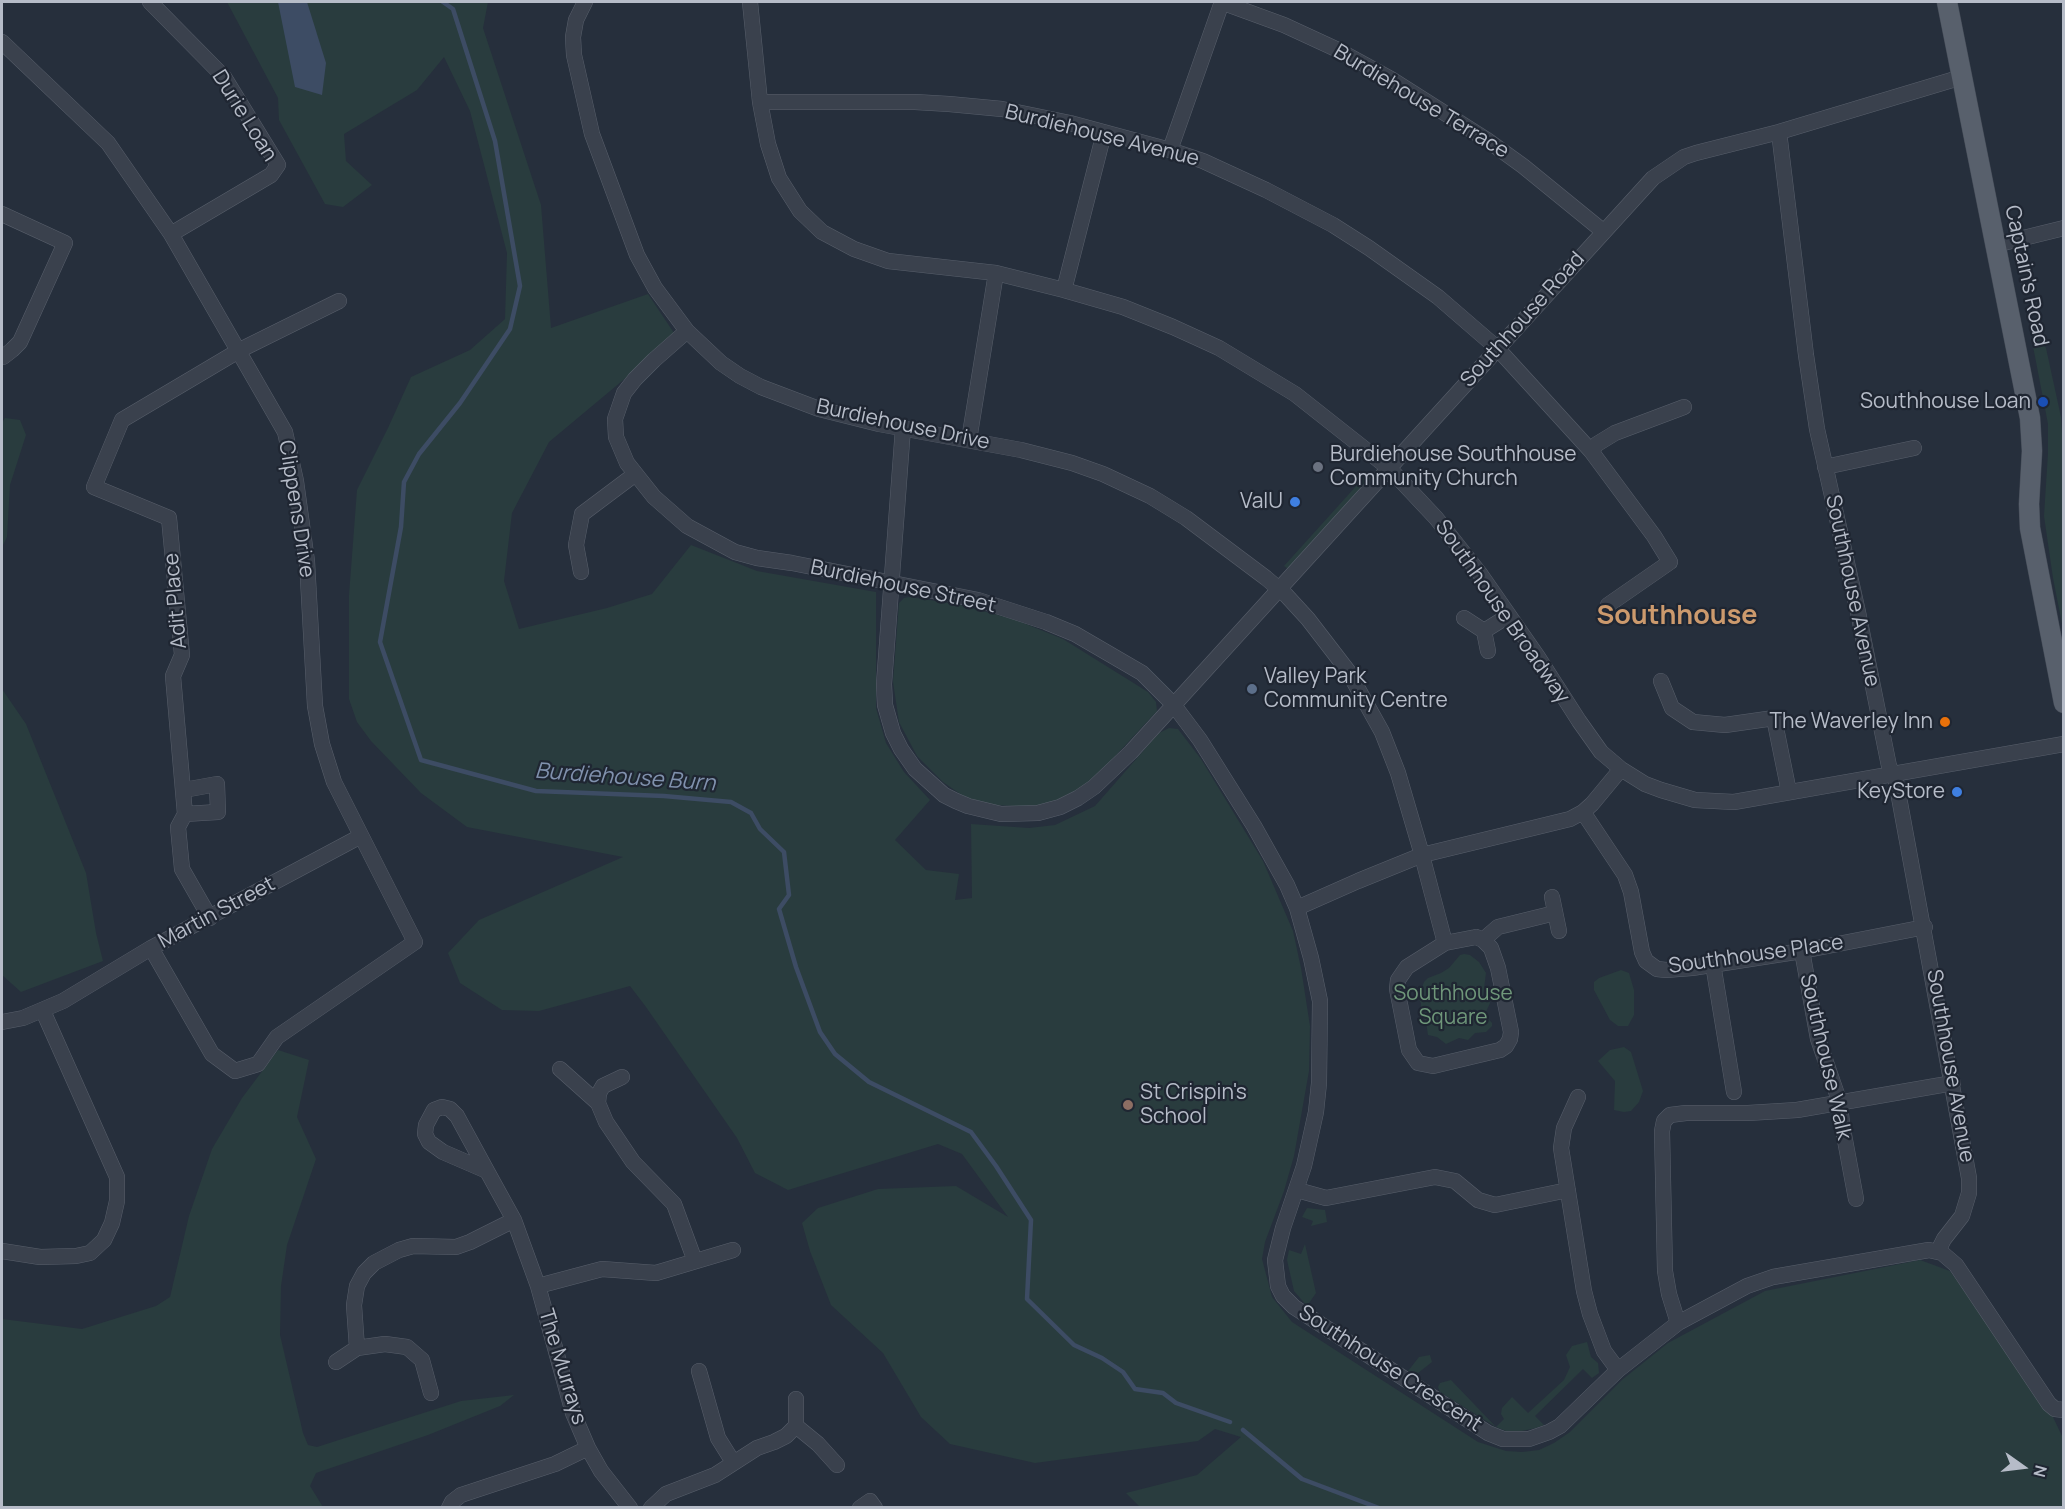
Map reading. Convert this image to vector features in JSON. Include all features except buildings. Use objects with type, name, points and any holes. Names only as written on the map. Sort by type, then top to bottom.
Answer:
[{"type":"main road","name":"Captain's Road","points":[[1947,2],[2030,418],[2032,452],[2030,528],[2064,703]]},
{"type":"street","name":"Durie Loan","points":[[150,2],[224,77],[278,165],[271,175],[171,234]]},
{"type":"street","name":"Burdiehouse Drive","points":[[585,2],[576,20],[573,37],[574,55],[592,134],[637,255],[655,288],[687,331],[721,363],[761,387],[819,409],[1072,463],[1131,486],[1186,518],[1279,589],[1315,628],[1348,671],[1382,732],[1398,773],[1422,855]]},
{"type":"street","name":"Southhouse Broadway","points":[[750,2],[760,102],[768,144],[779,178],[800,211],[822,232],[854,249],[888,261],[996,273],[1123,308],[1219,348],[1295,394],[1390,469],[1436,518],[1481,575],[1601,752],[1621,769],[1661,790],[1695,800],[1734,802],[2064,744]]},
{"type":"street","points":[[1170,150],[1222,2]]},
{"type":"street","name":"Burdiehouse Terrace","points":[[1222,2],[1318,41],[1391,79],[1496,146],[1604,232]]},
{"type":"street","name":"Clippens Drive","points":[[2,42],[108,143],[171,234],[240,350],[285,432],[296,481],[307,561],[315,706],[322,744],[334,782],[415,942]]},
{"type":"street","name":"Southhouse Road","points":[[903,428],[886,640],[884,684],[888,720],[901,749],[915,769],[944,795],[964,804],[1001,814],[1038,813],[1060,807],[1094,787],[1119,764],[1653,178],[1684,157],[1779,132],[1962,77]]},
{"type":"street","name":"Burdiehouse Avenue","points":[[760,102],[949,104],[1002,110],[1070,123],[1203,161],[1266,190],[1333,225],[1438,297],[1497,348],[1591,451],[1649,529],[1670,562],[1608,605]]},
{"type":"street","name":"Southhouse Avenue","points":[[1779,132],[1806,355],[1825,467],[1858,612],[1889,766],[1896,781],[1969,1178],[1969,1193],[1962,1216],[1944,1239],[1938,1251]]},
{"type":"street","points":[[1064,290],[1104,133]]},
{"type":"street","points":[[2,214],[65,243],[20,342],[2,356]]},
{"type":"street","points":[[1995,245],[2064,228]]},
{"type":"street","points":[[969,440],[996,273]]},
{"type":"street","points":[[240,350],[339,301]]},
{"type":"street","name":"Burdiehouse Street","points":[[687,331],[635,379],[624,393],[615,419],[616,437],[634,475],[687,525],[735,552],[757,558],[978,600],[1038,619],[1075,634],[1125,662],[1142,674],[1173,704]]},
{"type":"street","name":"Adit Place","points":[[210,918],[182,869],[178,827],[185,814],[184,790],[173,676],[182,655],[182,649],[168,519],[94,487],[122,420],[240,350]]},
{"type":"street","points":[[1591,451],[1597,444],[1614,433],[1684,407]]},
{"type":"street","points":[[1825,467],[1914,448]]},
{"type":"street","points":[[581,572],[576,545],[582,514],[634,475]]},
{"type":"street","points":[[1484,631],[1508,616]]},
{"type":"street","points":[[1464,618],[1484,631],[1488,651]]},
{"type":"street","points":[[1660,681],[1671,708],[1693,722],[1725,725],[1774,717],[1789,792]]},
{"type":"street","name":"Southhouse Crescent","points":[[1173,704],[1200,740],[1254,826],[1287,885],[1297,908],[1311,958],[1320,1001],[1319,1083],[1316,1112],[1297,1190],[1283,1228],[1275,1260],[1278,1286],[1283,1296],[1309,1318],[1488,1433],[1503,1439],[1529,1439],[1560,1426],[1618,1370],[1678,1323],[1746,1286],[1773,1277],[1919,1251],[1938,1251]]},
{"type":"street","points":[[1297,908],[1358,880],[1422,855],[1559,823],[1583,812],[1605,790],[1621,769]]},
{"type":"street","points":[[184,790],[217,783],[218,812],[185,814]]},
{"type":"street","name":"Southhouse Place","points":[[1583,812],[1621,866],[1628,882],[1642,952],[1646,961],[1657,969],[1666,970],[1802,951],[1924,927]]},
{"type":"street","name":"Martin Street","points":[[361,836],[151,948],[212,1054],[236,1071],[258,1064],[278,1037],[415,942]]},
{"type":"street","points":[[1422,855],[1445,943]]},
{"type":"street","points":[[1552,897],[1559,932]]},
{"type":"street","points":[[1483,940],[1498,927],[1555,913]]},
{"type":"street","points":[[1476,937],[1483,940],[1491,948],[1498,968],[1511,1032],[1510,1039],[1500,1050],[1433,1066],[1418,1063],[1409,1050],[1397,989],[1398,980],[1407,968],[1445,943],[1476,937]]},
{"type":"street","points":[[2,1022],[43,1011],[151,948]]},
{"type":"street","name":"Southhouse Walk","points":[[1802,951],[1818,1039],[1840,1103],[1856,1199]]},
{"type":"street","points":[[1713,964],[1734,1092]]},
{"type":"street","points":[[2,1251],[40,1257],[76,1256],[90,1253],[104,1240],[112,1223],[117,1201],[117,1177],[43,1011]]},
{"type":"street","points":[[560,1069],[598,1103],[606,1122],[633,1162],[674,1204],[695,1261]]},
{"type":"street","points":[[598,1103],[599,1093],[603,1086],[622,1077]]},
{"type":"street","points":[[1678,1323],[1665,1271],[1662,1158],[1664,1121],[1670,1115],[1797,1110],[1953,1083]]},
{"type":"street","name":"The Murrays","points":[[447,1096],[514,1220],[538,1286],[573,1413],[588,1448],[601,1471],[630,1508]]},
{"type":"street","points":[[1578,1097],[1562,1139],[1561,1148],[1590,1314],[1604,1351],[1618,1370]]},
{"type":"street","points":[[457,1116],[450,1108],[442,1107],[434,1110],[426,1125],[425,1134],[429,1142],[443,1152],[487,1171]]},
{"type":"street","points":[[1297,1190],[1326,1198],[1435,1177],[1455,1181],[1478,1200],[1495,1205],[1568,1190]]},
{"type":"street","points":[[357,1348],[354,1305],[357,1286],[364,1273],[374,1263],[413,1246],[456,1247],[514,1220]]},
{"type":"street","name":"The Murrays","points":[[538,1286],[602,1269],[656,1273],[733,1250]]},
{"type":"street","points":[[1938,1251],[1949,1257],[1956,1265],[2049,1404],[2055,1409],[2064,1410]]},
{"type":"street","points":[[336,1362],[357,1348],[385,1344],[407,1347],[422,1360],[431,1393]]},
{"type":"street","points":[[699,1371],[718,1438],[733,1462]]},
{"type":"street","points":[[651,1508],[666,1494],[715,1475],[757,1448],[786,1436],[796,1426],[796,1399]]},
{"type":"street","points":[[796,1426],[818,1444],[837,1466]]},
{"type":"street","name":"The Murrays","points":[[448,1508],[461,1495],[555,1464],[588,1448]]},
{"type":"street","points":[[860,1508],[870,1501],[875,1508]]},
{"type":"green space","points":[[227,2],[488,2],[483,28],[541,205],[551,328],[648,294],[676,336],[549,442],[512,513],[504,581],[519,629],[607,608],[652,594],[691,545],[757,571],[876,592],[876,708],[886,743],[904,772],[930,800],[895,840],[926,870],[959,874],[955,900],[972,898],[971,824],[1029,828],[1055,825],[1095,806],[1159,733],[1169,728],[1178,729],[1201,759],[1263,861],[1293,931],[1301,968],[1310,1026],[1309,1071],[1294,1156],[1265,1242],[1262,1259],[1272,1297],[1292,1322],[1478,1442],[1506,1451],[1522,1452],[1539,1450],[1570,1432],[1623,1379],[1668,1343],[1765,1291],[1920,1260],[1950,1271],[2052,1415],[2063,1438],[2063,1507],[1140,1507],[1126,1493],[1197,1475],[1241,1437],[1215,1429],[1198,1441],[1035,1463],[950,1444],[921,1417],[883,1353],[831,1305],[802,1223],[818,1208],[878,1189],[956,1186],[1008,1217],[962,1154],[938,1144],[788,1190],[755,1173],[737,1138],[630,986],[539,1011],[502,1010],[460,983],[448,953],[479,920],[623,857],[467,827],[421,793],[371,741],[357,722],[349,699],[349,595],[357,490],[411,377],[470,350],[505,319],[507,253],[470,111],[444,57],[417,90],[344,134],[346,161],[372,185],[343,207],[325,204],[279,120],[278,98]]},
{"type":"green space","points":[[2037,338],[2046,348],[2061,417],[2064,464],[2063,629],[2044,516],[2048,424],[2032,341]]},
{"type":"green space","points":[[5,418],[20,420],[26,435],[10,485],[7,537],[2,547],[2,423]]},
{"type":"green space","points":[[1367,474],[1371,477],[1288,569],[1284,566]]},
{"type":"green space","points":[[909,597],[957,604],[1016,620],[1063,639],[1148,692],[1156,702],[1157,711],[1092,781],[1065,798],[1037,807],[993,805],[966,798],[943,782],[917,756],[899,722],[893,682],[899,603]]},
{"type":"green space","points":[[2,689],[26,724],[86,873],[103,961],[21,992],[2,975]]},
{"type":"green space","name":"Southhouse Square","points":[[1460,955],[1470,955],[1479,962],[1486,973],[1483,996],[1488,998],[1490,1003],[1486,1016],[1492,1026],[1486,1032],[1475,1033],[1468,1040],[1459,1038],[1446,1044],[1437,1037],[1428,1035],[1418,998],[1428,978],[1449,968]]},
{"type":"green space","points":[[1621,970],[1629,973],[1634,990],[1634,1015],[1628,1026],[1618,1026],[1610,1020],[1594,990],[1594,982],[1599,978]]},
{"type":"green space","points":[[1624,1047],[1631,1052],[1643,1091],[1639,1102],[1631,1111],[1624,1112],[1614,1110],[1615,1081],[1598,1061],[1610,1050]]},
{"type":"green space","points":[[278,1050],[309,1060],[297,1117],[316,1159],[287,1245],[281,1286],[280,1335],[303,1433],[308,1445],[317,1447],[461,1401],[514,1395],[500,1406],[428,1435],[316,1473],[310,1486],[323,1507],[2,1507],[2,1319],[82,1329],[156,1306],[170,1297],[189,1216],[212,1149],[242,1098]]},
{"type":"green space","points":[[1307,1208],[1325,1210],[1327,1222],[1311,1226],[1313,1221],[1302,1217]]},
{"type":"green space","points":[[1305,1244],[1316,1293],[1307,1306],[1294,1291],[1287,1260],[1289,1250],[1301,1254]]},
{"type":"green space","points":[[1587,1342],[1591,1357],[1598,1363],[1599,1373],[1592,1378],[1583,1369],[1535,1416],[1544,1425],[1522,1431],[1506,1431],[1496,1427],[1504,1419],[1501,1414],[1502,1408],[1512,1397],[1528,1413],[1564,1380],[1570,1367],[1566,1355],[1572,1346]]},
{"type":"green space","points":[[1430,1355],[1432,1362],[1418,1373],[1408,1371],[1419,1357]]},
{"type":"green space","points":[[1451,1380],[1496,1427],[1440,1392],[1438,1387],[1440,1383]]},
{"type":"water","points":[[278,2],[307,2],[326,63],[322,95],[295,87]]},
{"type":"waterway","name":"Burdiehouse Burn","points":[[443,2],[453,9],[495,141],[520,286],[510,329],[460,403],[419,454],[404,482],[401,527],[380,642],[421,760],[536,791],[664,796],[731,802],[751,813],[760,829],[784,852],[789,895],[779,909],[796,967],[820,1032],[835,1054],[869,1082],[971,1132],[1031,1220],[1027,1299],[1074,1345],[1102,1358],[1123,1372],[1135,1389],[1163,1393],[1176,1403],[1230,1422]]},
{"type":"waterway","name":"Burdiehouse Burn","points":[[1243,1430],[1302,1479],[1379,1508]]},
{"type":"place","name":"Southhouse Loan","points":[[2043,402]]},
{"type":"place","name":"Burdiehouse Southhouse Community Church","points":[[1318,467]]},
{"type":"place","name":"ValU","points":[[1295,502]]},
{"type":"place","name":"Valley Park Community Centre","points":[[1252,689]]},
{"type":"place","name":"The Waverley Inn","points":[[1945,722]]},
{"type":"place","name":"KeyStore","points":[[1957,792]]},
{"type":"place","name":"St Crispin's School","points":[[1128,1105]]},
{"type":"district","name":"Southhouse","points":[[1677,616]]}]
